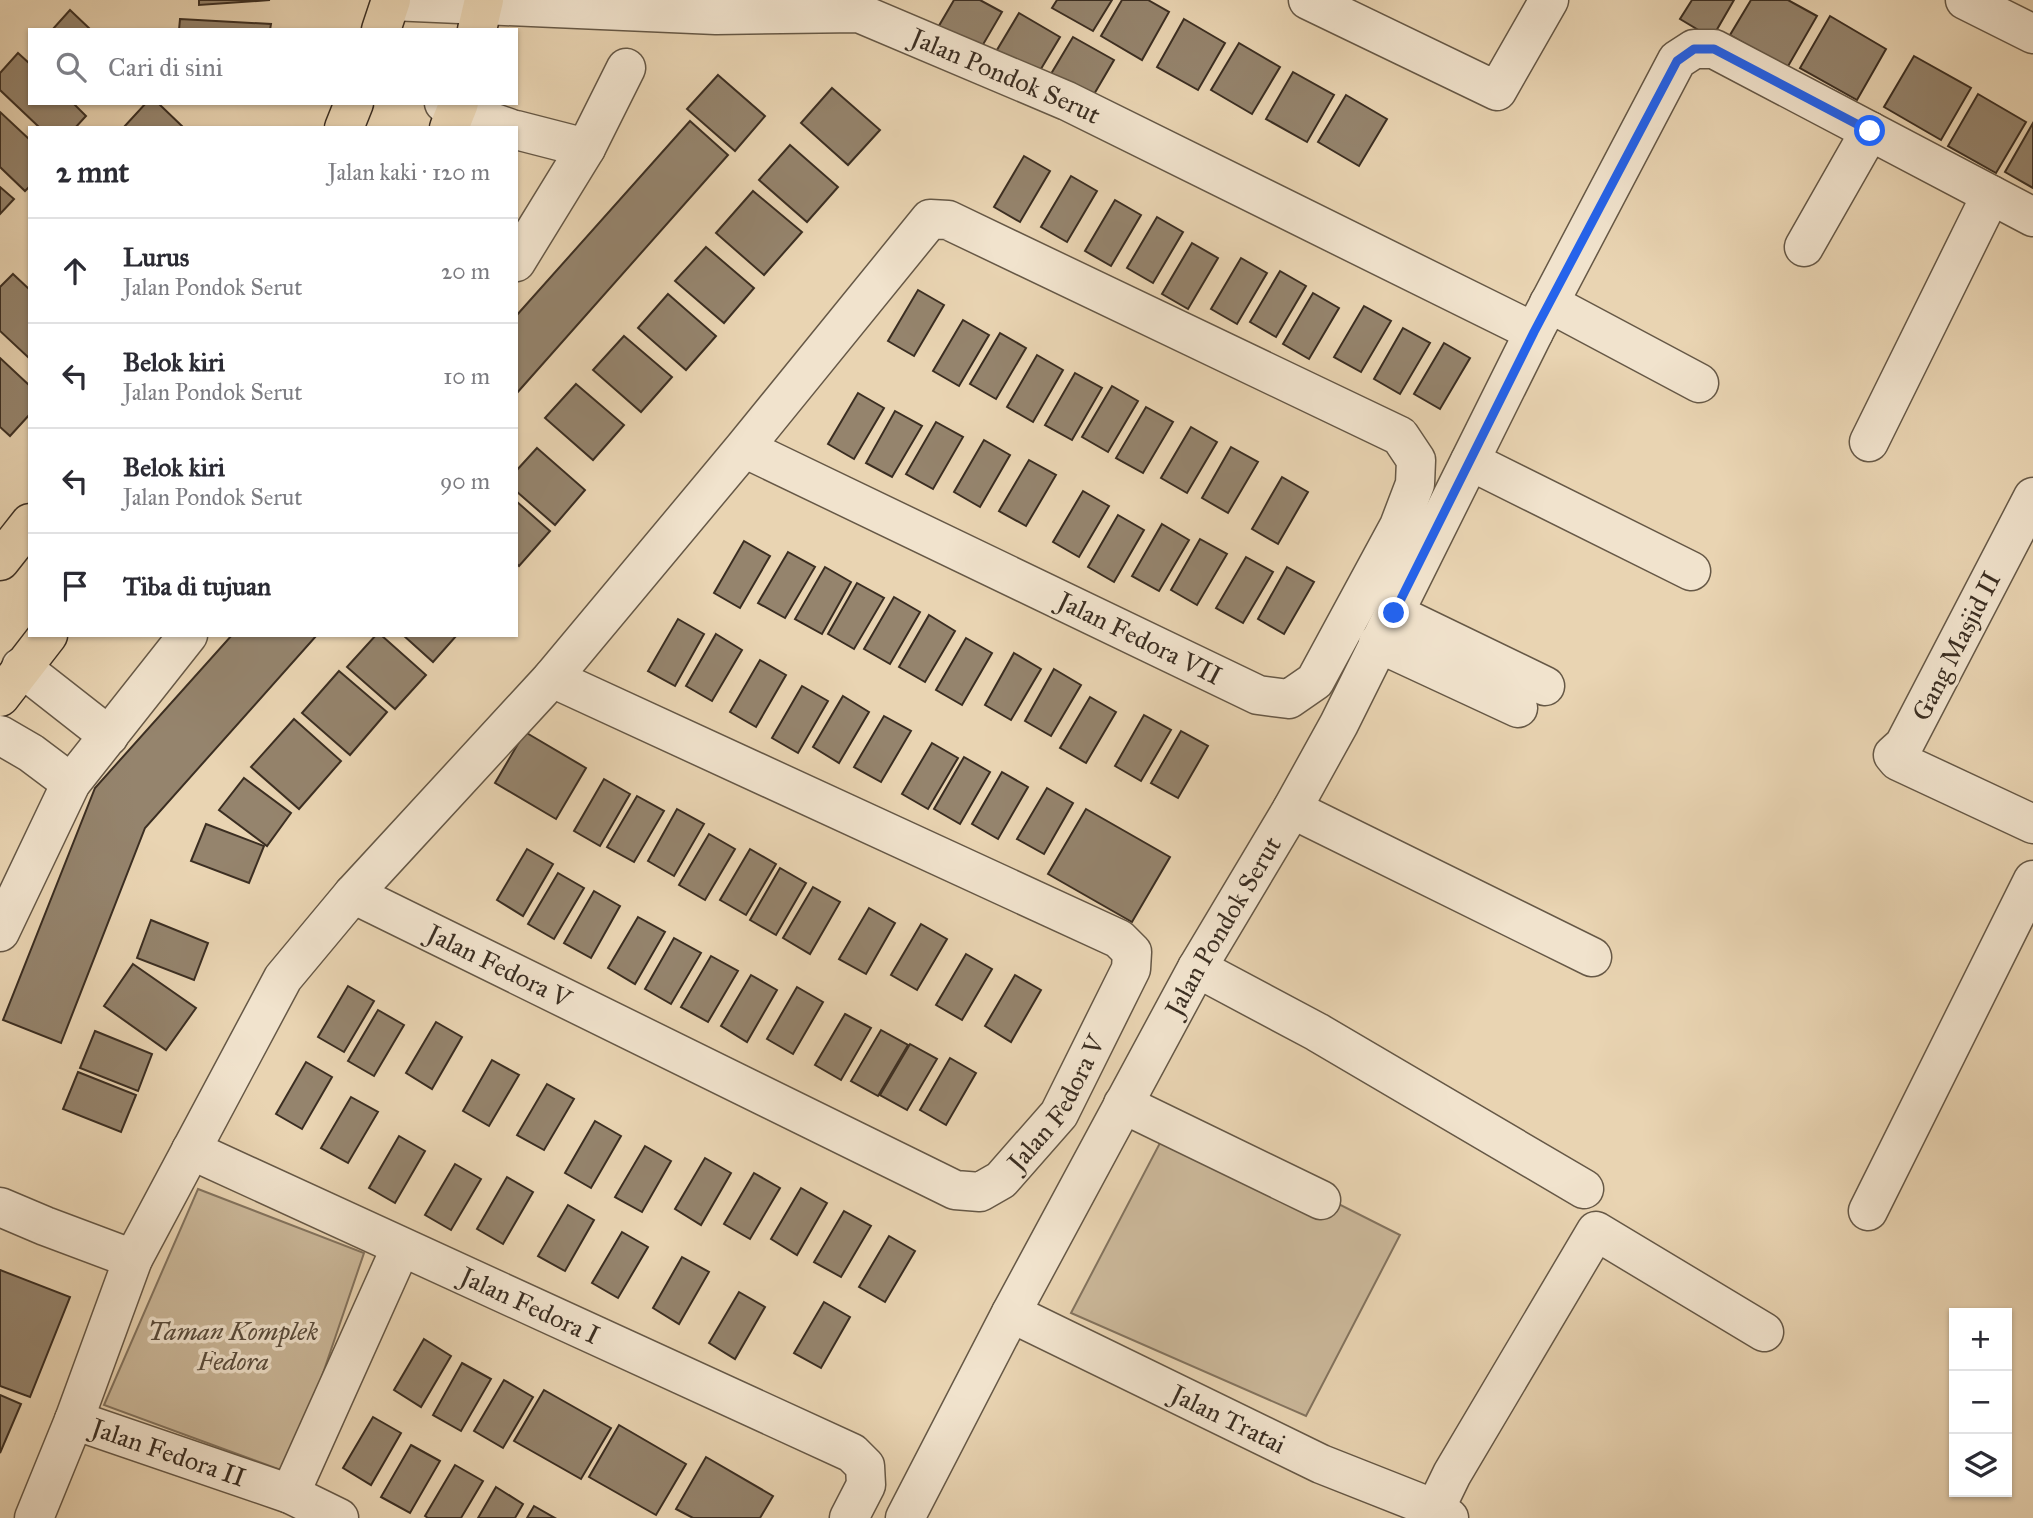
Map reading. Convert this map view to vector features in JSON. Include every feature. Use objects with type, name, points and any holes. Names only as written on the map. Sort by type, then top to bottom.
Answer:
[{"type":"main road","points":[[382,28],[391,0]]},
{"type":"main road","points":[[345,126],[353,105]]},
{"type":"main road","points":[[0,561],[28,526]]},
{"type":"main road","points":[[11,682],[46,637]]},
{"type":"street","name":"Jalan Pondok Serut","points":[[391,0],[482,12],[716,15],[859,13],[1068,102],[1541,317]]},
{"type":"street","points":[[1308,0],[1497,91],[1549,0]]},
{"type":"street","points":[[1965,0],[2033,34]]},
{"type":"street","name":"Jalan Pondok Serut","points":[[905,1518],[1011,1313],[1197,968],[1292,809],[1339,724],[1541,317],[1677,61],[1694,49],[1714,49],[2033,217]]},
{"type":"street","points":[[522,241],[586,148],[626,68]]},
{"type":"street","points":[[452,111],[502,126]]},
{"type":"street","points":[[518,131],[586,148]]},
{"type":"street","points":[[1804,247],[1870,131]]},
{"type":"street","points":[[1869,442],[1991,195]]},
{"type":"street","name":"Jalan Fedora VII","points":[[930,219],[948,220],[1400,436],[1416,460],[1415,484],[1399,526],[1315,681],[1289,699],[1258,695],[744,447],[930,219]]},
{"type":"street","points":[[1541,317],[1699,383]]},
{"type":"street","points":[[34,1518],[134,1259],[283,978],[353,894],[552,678],[744,447]]},
{"type":"street","points":[[1470,461],[1691,571]]},
{"type":"street","name":"Gang Masjid II","points":[[2033,497],[1904,746],[1893,755],[1898,761],[2033,824]]},
{"type":"street","points":[[1386,628],[1532,697]]},
{"type":"street","points":[[0,932],[71,783],[186,637]]},
{"type":"street","name":"Jalan Fedora V","points":[[353,894],[956,1190],[980,1192],[1001,1180],[1059,1114],[1130,969],[1132,952],[1119,939],[552,678]]},
{"type":"street","points":[[11,682],[109,736]]},
{"type":"street","points":[[0,735],[31,753],[71,783]]},
{"type":"street","points":[[1292,809],[1592,957]]},
{"type":"street","points":[[1868,1211],[2033,880]]},
{"type":"street","points":[[1197,968],[1317,1032],[1584,1189]]},
{"type":"street","points":[[1124,1104],[1321,1199]]},
{"type":"street","name":"Jalan Fedora I","points":[[191,1150],[852,1452],[865,1466],[866,1485],[849,1518]]},
{"type":"street","points":[[0,1207],[134,1259]]},
{"type":"street","points":[[1442,1514],[1452,1474],[1596,1231],[1764,1332]]},
{"type":"street","points":[[290,1494],[401,1247]]},
{"type":"street","name":"Jalan Tratai","points":[[1011,1313],[1321,1464],[1442,1514]]},
{"type":"street","name":"Jalan Fedora II","points":[[74,1420],[290,1494],[339,1518]]},
{"type":"green space","points":[[1172,1120],[1400,1235],[1306,1416],[1071,1313]]},
{"type":"green space","name":"Taman Komplek Fedora","points":[[198,1189],[364,1253],[289,1473],[104,1405]]},
{"type":"building","points":[[199,0],[270,0],[199,5]]},
{"type":"building","points":[[954,0],[980,0],[1002,12],[974,60],[933,36]]},
{"type":"building","points":[[1057,0],[1112,0],[1093,31],[1052,8]]},
{"type":"building","points":[[1122,0],[1148,0],[1169,12],[1142,60],[1101,36]]},
{"type":"building","points":[[1692,0],[1734,0],[1712,38],[1680,19]]},
{"type":"building","points":[[1751,0],[1788,0],[1817,16],[1787,68],[1730,35]]},
{"type":"building","points":[[70,10],[89,28],[54,28]]},
{"type":"building","points":[[1019,13],[1060,37],[1032,84],[991,60]]},
{"type":"building","points":[[1830,16],[1886,49],[1857,100],[1800,68]]},
{"type":"building","points":[[180,19],[271,24],[270,28],[179,28]]},
{"type":"building","points":[[1184,19],[1225,43],[1198,90],[1157,67]]},
{"type":"building","points":[[1073,37],[1114,60],[1086,108],[1045,84]]},
{"type":"building","points":[[1239,43],[1280,67],[1252,114],[1211,90]]},
{"type":"building","points":[[18,53],[28,62],[28,105],[75,105],[86,116],[77,126],[38,126],[0,90],[0,73]]},
{"type":"building","points":[[1914,56],[1971,88],[1941,140],[1884,107]]},
{"type":"building","points":[[1293,72],[1334,95],[1307,142],[1266,119]]},
{"type":"building","points":[[718,75],[765,116],[735,151],[687,109]]},
{"type":"building","points":[[832,88],[880,130],[848,165],[801,123]]},
{"type":"building","points":[[1978,94],[2026,122],[1996,173],[1948,146]]},
{"type":"building","points":[[1346,95],[1387,119],[1359,166],[1318,142]]},
{"type":"building","points":[[144,105],[160,105],[182,126],[125,126]]},
{"type":"building","points":[[0,112],[28,138],[28,188],[25,191],[0,167]]},
{"type":"building","points":[[690,121],[728,155],[518,392],[518,314]]},
{"type":"building","points":[[2033,123],[2033,188],[2005,172]]},
{"type":"building","points":[[790,145],[838,187],[807,222],[759,180]]},
{"type":"building","points":[[1024,156],[1050,171],[1020,222],[994,207]]},
{"type":"building","points":[[1071,176],[1097,191],[1067,242],[1041,227]]},
{"type":"building","points":[[0,187],[14,199],[0,214]]},
{"type":"building","points":[[753,191],[802,232],[764,275],[716,233]]},
{"type":"building","points":[[1115,200],[1141,215],[1111,266],[1085,251]]},
{"type":"building","points":[[1157,217],[1183,232],[1153,283],[1127,268]]},
{"type":"building","points":[[1192,243],[1218,258],[1188,309],[1162,294]]},
{"type":"building","points":[[706,247],[754,288],[724,323],[675,281]]},
{"type":"building","points":[[1241,258],[1267,273],[1237,324],[1211,309]]},
{"type":"building","points":[[1280,271],[1306,286],[1276,337],[1250,322]]},
{"type":"building","points":[[13,274],[28,288],[28,357],[0,331],[0,287]]},
{"type":"building","points":[[918,290],[944,305],[914,356],[888,341]]},
{"type":"building","points":[[1313,293],[1339,308],[1309,359],[1283,344]]},
{"type":"building","points":[[668,294],[716,336],[686,370],[638,328]]},
{"type":"building","points":[[1364,306],[1391,321],[1361,372],[1334,357]]},
{"type":"building","points":[[963,320],[989,335],[959,386],[933,371]]},
{"type":"building","points":[[1403,328],[1430,343],[1400,394],[1374,379]]},
{"type":"building","points":[[1000,333],[1026,348],[996,399],[970,384]]},
{"type":"building","points":[[624,336],[672,377],[641,412],[593,370]]},
{"type":"building","points":[[1444,343],[1470,358],[1440,409],[1414,394]]},
{"type":"building","points":[[1037,355],[1063,370],[1033,422],[1007,407]]},
{"type":"building","points":[[0,358],[28,384],[28,416],[10,436],[0,427]]},
{"type":"building","points":[[1075,373],[1102,388],[1072,440],[1045,425]]},
{"type":"building","points":[[576,384],[624,425],[593,460],[545,418]]},
{"type":"building","points":[[1112,386],[1138,401],[1108,452],[1082,437]]},
{"type":"building","points":[[858,393],[884,408],[854,459],[828,444]]},
{"type":"building","points":[[1146,407],[1173,422],[1143,473],[1116,458]]},
{"type":"building","points":[[895,411],[922,426],[892,477],[866,463]]},
{"type":"building","points":[[936,422],[963,437],[933,489],[906,474]]},
{"type":"building","points":[[1191,427],[1217,442],[1187,493],[1161,478]]},
{"type":"building","points":[[984,440],[1010,455],[980,507],[954,492]]},
{"type":"building","points":[[1231,447],[1258,462],[1228,513],[1202,498]]},
{"type":"building","points":[[537,448],[585,490],[555,525],[518,493],[518,469]]},
{"type":"building","points":[[1029,460],[1056,475],[1026,526],[999,511]]},
{"type":"building","points":[[1282,477],[1308,492],[1278,544],[1252,529]]},
{"type":"building","points":[[1083,491],[1109,506],[1079,557],[1053,542]]},
{"type":"building","points":[[518,503],[550,531],[518,565]]},
{"type":"building","points":[[1118,515],[1144,530],[1114,582],[1088,567]]},
{"type":"building","points":[[1162,524],[1189,540],[1159,591],[1132,576]]},
{"type":"building","points":[[1200,539],[1227,554],[1197,605],[1171,590]]},
{"type":"building","points":[[744,541],[770,556],[740,608],[714,593]]},
{"type":"building","points":[[788,552],[815,567],[785,618],[758,603]]},
{"type":"building","points":[[1246,557],[1273,572],[1243,623],[1216,608]]},
{"type":"building","points":[[825,567],[851,582],[822,634],[795,619]]},
{"type":"building","points":[[1287,567],[1314,582],[1284,634],[1258,619]]},
{"type":"building","points":[[857,583],[884,598],[854,649],[828,634]]},
{"type":"building","points":[[894,597],[920,612],[890,664],[864,649]]},
{"type":"building","points":[[929,615],[955,631],[925,682],[899,667]]},
{"type":"building","points":[[678,619],[704,634],[675,686],[648,671]]},
{"type":"building","points":[[716,634],[742,650],[712,701],[686,686]]},
{"type":"building","points":[[230,637],[315,637],[145,828],[61,1043],[3,1020],[95,788]]},
{"type":"building","points":[[374,637],[383,637],[426,675],[395,709],[347,667]]},
{"type":"building","points":[[405,637],[455,637],[433,662]]},
{"type":"building","points":[[966,638],[992,653],[962,705],[936,690]]},
{"type":"building","points":[[1014,653],[1041,669],[1011,720],[985,705]]},
{"type":"building","points":[[760,660],[786,675],[756,727],[730,712]]},
{"type":"building","points":[[1054,669],[1081,685],[1051,736],[1025,721]]},
{"type":"building","points":[[339,671],[387,712],[350,755],[302,713]]},
{"type":"building","points":[[802,686],[828,701],[798,753],[772,738]]},
{"type":"building","points":[[843,696],[869,712],[839,763],[813,747]]},
{"type":"building","points":[[1090,697],[1116,712],[1086,763],[1060,748]]},
{"type":"building","points":[[1144,715],[1171,730],[1141,781],[1115,766]]},
{"type":"building","points":[[884,716],[911,731],[881,782],[854,767]]},
{"type":"building","points":[[294,719],[341,761],[299,809],[251,767]]},
{"type":"building","points":[[1181,731],[1208,746],[1178,798],[1151,783]]},
{"type":"building","points":[[525,732],[586,768],[556,819],[495,783]]},
{"type":"building","points":[[932,743],[958,758],[928,809],[902,794]]},
{"type":"building","points":[[964,757],[990,772],[960,824],[934,809]]},
{"type":"building","points":[[1002,772],[1028,787],[998,839],[972,824]]},
{"type":"building","points":[[244,778],[291,813],[267,846],[219,810]]},
{"type":"building","points":[[604,779],[630,794],[600,846],[574,831]]},
{"type":"building","points":[[1047,788],[1073,803],[1044,854],[1017,839]]},
{"type":"building","points":[[637,796],[664,811],[634,862],[607,847]]},
{"type":"building","points":[[677,809],[704,824],[674,876],[648,861]]},
{"type":"building","points":[[1086,809],[1170,857],[1132,922],[1048,874]]},
{"type":"building","points":[[206,824],[264,846],[249,883],[191,861]]},
{"type":"building","points":[[709,834],[735,849],[705,900],[679,885]]},
{"type":"building","points":[[527,849],[553,864],[523,916],[497,900]]},
{"type":"building","points":[[750,849],[776,864],[746,915],[720,900]]},
{"type":"building","points":[[780,868],[806,883],[776,935],[750,920]]},
{"type":"building","points":[[558,873],[584,888],[554,939],[528,924]]},
{"type":"building","points":[[813,887],[840,902],[810,954],[783,938]]},
{"type":"building","points":[[594,891],[620,906],[591,958],[564,943]]},
{"type":"building","points":[[869,908],[895,923],[866,974],[839,959]]},
{"type":"building","points":[[638,917],[665,932],[635,984],[608,968]]},
{"type":"building","points":[[151,920],[208,943],[194,980],[137,958]]},
{"type":"building","points":[[921,924],[947,939],[917,990],[891,975]]},
{"type":"building","points":[[674,938],[701,953],[671,1004],[645,989]]},
{"type":"building","points":[[966,954],[992,969],[962,1020],[936,1005]]},
{"type":"building","points":[[711,956],[738,971],[708,1022],[681,1007]]},
{"type":"building","points":[[133,964],[196,1008],[166,1050],[104,1006]]},
{"type":"building","points":[[751,975],[777,990],[747,1042],[721,1026]]},
{"type":"building","points":[[1015,975],[1041,990],[1011,1042],[985,1026]]},
{"type":"building","points":[[348,986],[374,1001],[344,1052],[318,1037]]},
{"type":"building","points":[[797,987],[823,1002],[793,1054],[767,1039]]},
{"type":"building","points":[[378,1010],[404,1025],[374,1076],[348,1061]]},
{"type":"building","points":[[845,1014],[871,1028],[841,1080],[815,1065]]},
{"type":"building","points":[[436,1022],[462,1037],[432,1089],[406,1073]]},
{"type":"building","points":[[881,1030],[908,1045],[878,1096],[851,1081]]},
{"type":"building","points":[[95,1031],[152,1054],[138,1091],[80,1068]]},
{"type":"building","points":[[910,1044],[937,1059],[907,1110],[880,1095]]},
{"type":"building","points":[[950,1058],[976,1073],[946,1125],[920,1110]]},
{"type":"building","points":[[492,1060],[519,1075],[489,1126],[463,1111]]},
{"type":"building","points":[[306,1062],[332,1077],[302,1129],[276,1114]]},
{"type":"building","points":[[78,1072],[136,1095],[121,1132],[63,1109]]},
{"type":"building","points":[[547,1084],[574,1099],[544,1150],[517,1135]]},
{"type":"building","points":[[351,1097],[378,1112],[348,1163],[321,1148]]},
{"type":"building","points":[[595,1121],[621,1136],[591,1188],[565,1173]]},
{"type":"building","points":[[399,1136],[425,1151],[395,1203],[369,1188]]},
{"type":"building","points":[[645,1146],[671,1161],[642,1212],[615,1197]]},
{"type":"building","points":[[705,1158],[731,1173],[701,1225],[675,1209]]},
{"type":"building","points":[[455,1164],[481,1179],[451,1230],[425,1215]]},
{"type":"building","points":[[754,1173],[780,1188],[750,1239],[724,1224]]},
{"type":"building","points":[[507,1177],[533,1192],[503,1244],[477,1229]]},
{"type":"building","points":[[801,1188],[827,1203],[797,1255],[771,1239]]},
{"type":"building","points":[[568,1205],[594,1220],[565,1271],[538,1256]]},
{"type":"building","points":[[844,1211],[871,1226],[841,1277],[814,1262]]},
{"type":"building","points":[[622,1232],[648,1247],[618,1298],[592,1283]]},
{"type":"building","points":[[889,1236],[915,1251],[885,1302],[859,1287]]},
{"type":"building","points":[[682,1257],[709,1272],[679,1324],[653,1308]]},
{"type":"building","points":[[0,1270],[70,1297],[30,1397],[0,1386]]},
{"type":"building","points":[[739,1292],[765,1307],[735,1359],[709,1343]]},
{"type":"building","points":[[824,1302],[850,1317],[821,1368],[794,1353]]},
{"type":"building","points":[[424,1339],[451,1356],[421,1407],[394,1390]]},
{"type":"building","points":[[462,1363],[491,1379],[461,1431],[433,1415]]},
{"type":"building","points":[[504,1380],[533,1397],[503,1448],[474,1431]]},
{"type":"building","points":[[544,1390],[611,1428],[581,1479],[514,1441]]},
{"type":"building","points":[[0,1395],[21,1404],[0,1453]]},
{"type":"building","points":[[373,1417],[401,1433],[371,1485],[343,1468]]},
{"type":"building","points":[[619,1425],[686,1464],[656,1515],[589,1477]]},
{"type":"building","points":[[411,1445],[440,1461],[410,1513],[381,1497]]},
{"type":"building","points":[[706,1457],[773,1496],[760,1518],[693,1518],[676,1509]]},
{"type":"building","points":[[455,1465],[483,1481],[461,1518],[428,1518],[425,1516]]},
{"type":"building","points":[[496,1487],[523,1504],[515,1518],[478,1518]]},
{"type":"building","points":[[534,1506],[555,1518],[527,1518]]},
{"type":"route","points":[[1394,613],[1534,332],[1677,61],[1694,49],[1714,49],[1870,131]]}]
